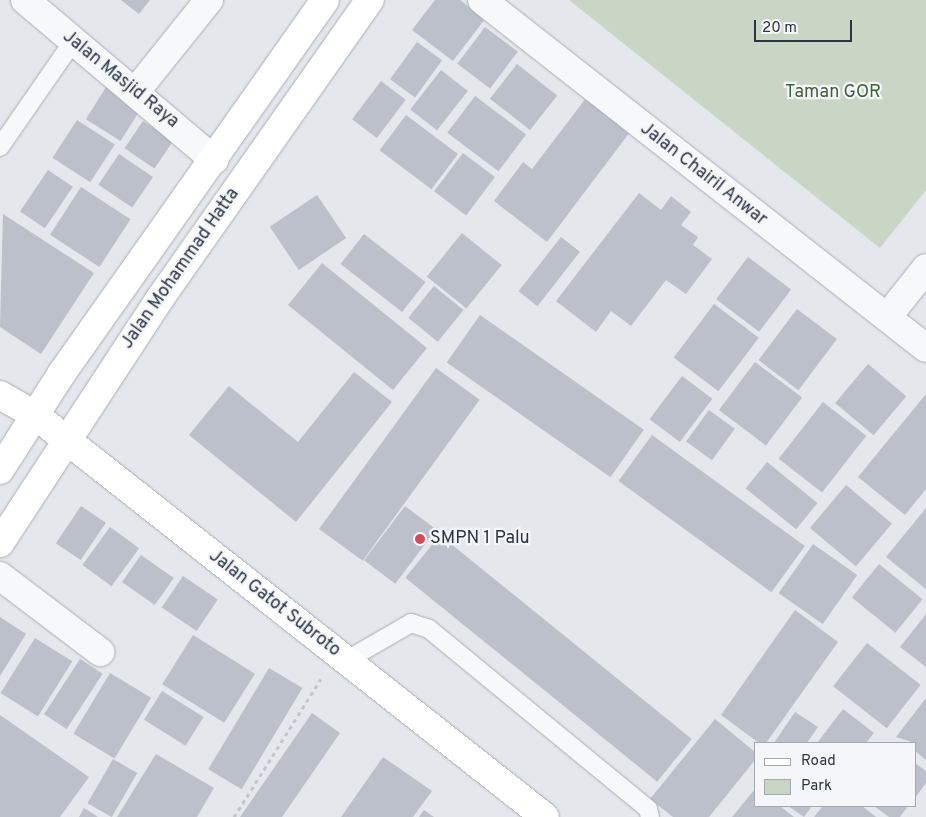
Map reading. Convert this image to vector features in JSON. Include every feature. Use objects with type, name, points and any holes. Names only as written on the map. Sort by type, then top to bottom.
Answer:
[{"type":"main road","name":"Jalan Mohammad Hatta","points":[[0,470],[35,416],[325,0]]},
{"type":"main road","name":"Jalan Mohammad Hatta","points":[[0,543],[65,440],[370,0]]},
{"type":"main road","name":"Jalan Gatot Subroto","points":[[0,395],[35,416],[545,817]]},
{"type":"street","name":"Jalan Masjid Raya","points":[[25,0],[72,42],[136,91],[214,160]]},
{"type":"street","points":[[136,91],[209,0]]},
{"type":"street","name":"Jalan Chairil Anwar","points":[[482,0],[888,316],[926,348]]},
{"type":"street","points":[[888,316],[926,268]]},
{"type":"street","points":[[0,576],[100,652]]},
{"type":"lane","points":[[0,147],[72,42]]},
{"type":"lane","points":[[342,657],[411,623],[429,629],[648,809],[650,817]]},
{"type":"path","points":[[234,817],[342,657]]},
{"type":"green space","name":"Taman GOR","points":[[569,0],[926,0],[926,190],[880,248]]},
{"type":"building","points":[[121,0],[150,0],[139,14]]},
{"type":"building","points":[[435,0],[460,0],[485,19],[453,61],[412,30]]},
{"type":"building","points":[[485,27],[518,52],[490,88],[457,64]]},
{"type":"building","points":[[417,42],[442,60],[415,97],[390,79]]},
{"type":"building","points":[[517,64],[557,95],[530,130],[490,99]]},
{"type":"building","points":[[441,70],[468,91],[437,130],[410,109]]},
{"type":"building","points":[[381,81],[406,100],[377,138],[352,119]]},
{"type":"building","points":[[106,87],[141,109],[121,141],[86,119]]},
{"type":"building","points":[[475,96],[526,135],[498,171],[447,133]]},
{"type":"building","points":[[586,98],[630,132],[547,242],[494,201],[523,162],[532,169]]},
{"type":"building","points":[[406,115],[458,154],[431,189],[380,150]]},
{"type":"building","points":[[77,120],[115,145],[90,182],[52,158]]},
{"type":"building","points":[[143,121],[173,141],[154,168],[125,148]]},
{"type":"building","points":[[463,153],[495,177],[466,215],[434,191]]},
{"type":"building","points":[[119,154],[153,177],[132,208],[98,185]]},
{"type":"building","points":[[48,170],[73,187],[45,228],[20,211]]},
{"type":"building","points":[[81,187],[130,219],[99,267],[50,235]]},
{"type":"building","points":[[639,193],[661,210],[671,196],[691,212],[681,225],[698,237],[693,245],[712,259],[686,294],[666,280],[631,326],[611,311],[596,332],[556,301]]},
{"type":"building","points":[[317,195],[346,238],[299,270],[270,227]]},
{"type":"building","points":[[3,214],[94,273],[41,354],[0,327]]},
{"type":"building","points":[[462,233],[502,265],[466,309],[427,277]]},
{"type":"building","points":[[364,234],[425,282],[402,312],[341,264]]},
{"type":"building","points":[[561,237],[580,252],[537,306],[519,291]]},
{"type":"building","points":[[748,257],[791,289],[759,332],[716,299]]},
{"type":"building","points":[[322,263],[427,348],[393,390],[288,305]]},
{"type":"building","points":[[434,286],[464,310],[438,342],[408,318]]},
{"type":"building","points":[[714,304],[759,338],[718,391],[674,358]]},
{"type":"building","points":[[797,309],[837,339],[798,390],[758,360]]},
{"type":"building","points":[[480,315],[644,430],[611,477],[447,363]]},
{"type":"building","points":[[755,362],[802,398],[766,445],[719,410]]},
{"type":"building","points":[[868,364],[906,396],[874,435],[835,403]]},
{"type":"building","points":[[436,368],[480,400],[363,561],[319,529]]},
{"type":"building","points":[[354,372],[392,402],[296,522],[189,435],[229,386],[298,442]]},
{"type":"building","points":[[682,376],[712,399],[680,442],[650,419]]},
{"type":"building","points":[[926,394],[926,489],[905,515],[858,477]]},
{"type":"building","points":[[823,402],[866,436],[822,493],[779,459]]},
{"type":"building","points":[[709,410],[735,429],[712,460],[686,442]]},
{"type":"building","points":[[652,435],[805,546],[771,592],[618,481]]},
{"type":"building","points":[[767,462],[818,503],[796,529],[746,488]]},
{"type":"building","points":[[846,485],[892,524],[856,566],[810,528]]},
{"type":"building","points":[[81,506],[106,523],[81,560],[56,543]]},
{"type":"building","points":[[405,506],[436,529],[395,584],[364,560]]},
{"type":"building","points":[[926,508],[926,589],[886,557]]},
{"type":"building","points":[[110,527],[139,548],[111,586],[82,565]]},
{"type":"building","points":[[440,535],[692,739],[657,782],[405,578]]},
{"type":"building","points":[[813,544],[857,575],[823,624],[779,593]]},
{"type":"building","points":[[141,555],[174,578],[155,605],[122,582]]},
{"type":"building","points":[[879,564],[923,599],[895,633],[852,597]]},
{"type":"building","points":[[183,576],[218,599],[197,631],[162,608]]},
{"type":"building","points":[[795,610],[838,642],[767,742],[758,742],[721,715]]},
{"type":"building","points":[[926,614],[926,667],[900,647]]},
{"type":"building","points":[[0,617],[26,634],[0,676]]},
{"type":"building","points":[[193,635],[255,674],[224,723],[162,684]]},
{"type":"building","points":[[35,638],[72,661],[38,716],[1,693]]},
{"type":"building","points":[[867,643],[921,685],[887,728],[833,686]]},
{"type":"building","points":[[80,659],[103,674],[67,729],[44,714]]},
{"type":"building","points":[[269,668],[302,688],[242,789],[208,769]]},
{"type":"building","points":[[110,673],[151,698],[115,759],[73,734]]},
{"type":"building","points":[[162,691],[204,717],[186,746],[144,720]]},
{"type":"building","points":[[926,698],[926,760],[916,752],[916,742],[896,737]]},
{"type":"building","points":[[843,709],[874,733],[867,742],[818,742]]},
{"type":"building","points":[[795,712],[818,727],[808,742],[775,742]]},
{"type":"building","points":[[312,713],[340,733],[282,817],[240,817]]},
{"type":"building","points":[[0,715],[89,777],[60,817],[0,817]]},
{"type":"building","points":[[715,719],[754,751],[754,761],[709,817],[673,817],[650,799]]},
{"type":"building","points":[[156,754],[214,788],[197,817],[117,817]]},
{"type":"building","points":[[383,757],[432,791],[413,817],[341,817]]},
{"type":"building","points":[[113,759],[137,773],[112,817],[88,803]]},
{"type":"building","points":[[916,764],[926,771],[926,783],[916,797]]},
{"type":"building","points":[[754,790],[754,807],[781,807],[794,817],[732,817]]},
{"type":"building","points":[[789,807],[811,807],[804,817]]},
{"type":"building","points":[[822,807],[863,807],[876,817],[814,817]]},
{"type":"building","points":[[875,807],[907,807],[900,817],[889,817]]},
{"type":"building","points":[[84,808],[98,817],[79,817]]},
{"type":"building","points":[[424,810],[434,817],[419,817]]},
{"type":"place","name":"SMPN 1 Palu","points":[[420,539]]}]
